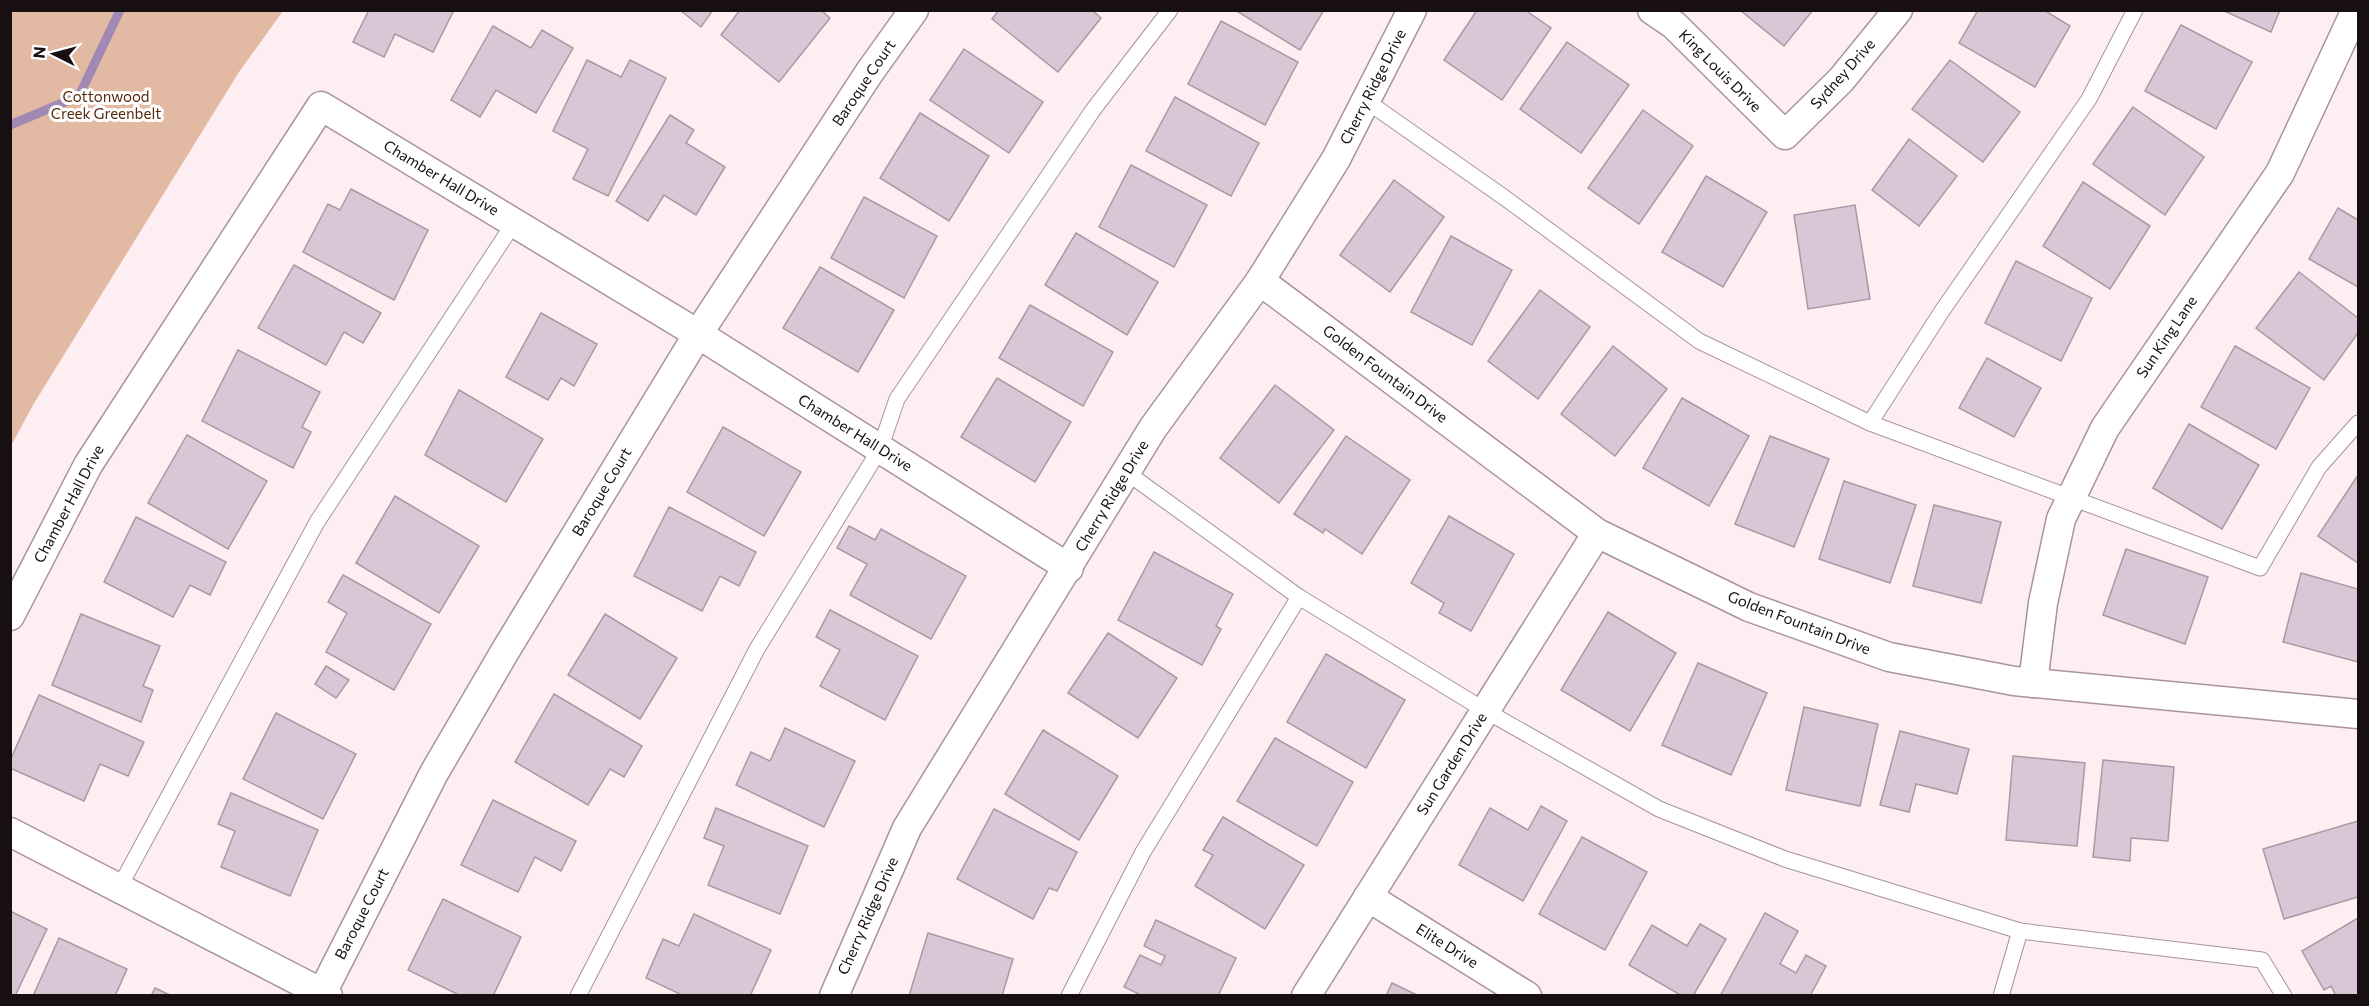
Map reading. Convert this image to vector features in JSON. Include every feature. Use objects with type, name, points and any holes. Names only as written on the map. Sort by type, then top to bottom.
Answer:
[{"type":"street","name":"Baroque Court","points":[[325,994],[434,773],[698,334],[862,82],[914,10]]},
{"type":"street","name":"Cherry Ridge Drive","points":[[834,996],[907,828],[1153,428],[1260,281],[1336,159],[1412,10]]},
{"type":"street","name":"Sydney Drive","points":[[1785,135],[1841,80],[1898,10]]},
{"type":"street","name":"Sun King Lane","points":[[2033,684],[2043,603],[2061,519],[2105,428],[2280,173],[2356,10]]},
{"type":"street","name":"King Louis Drive","points":[[1654,11],[1674,25],[1785,135]]},
{"type":"street","name":"Chamber Hall Drive","points":[[10,616],[87,465],[321,106],[698,334],[1069,568]]},
{"type":"street","name":"Golden Fountain Drive","points":[[1260,281],[1597,533],[1749,607],[1889,657],[2033,684],[2358,714]]},
{"type":"street","name":"Sun Garden Drive","points":[[1306,996],[1597,533]]},
{"type":"street","points":[[10,832],[325,994]]},
{"type":"street","name":"Elite Drive","points":[[1368,897],[1527,996]]},
{"type":"lane","points":[[578,996],[757,649],[880,449],[897,399],[1094,110],[1170,10]]},
{"type":"lane","points":[[1870,423],[1942,311],[2089,99],[2135,10]]},
{"type":"lane","points":[[1365,100],[1505,198],[1698,341],[1870,423],[2260,568],[2319,467],[2358,423]]},
{"type":"lane","points":[[119,888],[317,522],[514,223]]},
{"type":"lane","points":[[1126,472],[1299,597],[1486,711],[1659,809],[1785,859],[2020,931],[2262,960],[2284,996]]},
{"type":"lane","points":[[1069,996],[1143,852],[1299,597]]},
{"type":"lane","points":[[2001,996],[2020,931]]},
{"type":"green space","name":"Cottonwood Creek Greenbelt","points":[[11,10],[283,11],[239,72],[33,405],[11,446]]},
{"type":"building","points":[[369,10],[454,10],[433,52],[395,34],[384,57],[353,42]]},
{"type":"building","points":[[680,10],[713,10],[701,27]]},
{"type":"building","points":[[740,10],[821,10],[830,18],[779,82],[721,35]]},
{"type":"building","points":[[999,10],[1092,10],[1101,18],[1058,72],[992,19]]},
{"type":"building","points":[[1235,10],[1324,10],[1300,50]]},
{"type":"building","points":[[1477,10],[1525,10],[1551,28],[1502,100],[1444,60]]},
{"type":"building","points":[[1740,10],[1813,10],[1784,46]]},
{"type":"building","points":[[1978,10],[2044,10],[2070,26],[2035,87],[1959,43]]},
{"type":"building","points":[[2222,10],[2280,10],[2271,32]]},
{"type":"building","points":[[1221,21],[1298,62],[1265,125],[1188,84]]},
{"type":"building","points":[[2181,25],[2252,62],[2216,129],[2145,91]]},
{"type":"building","points":[[493,26],[531,48],[542,30],[573,48],[536,113],[496,90],[480,117],[451,100]]},
{"type":"building","points":[[1567,42],[1629,85],[1581,153],[1520,109]]},
{"type":"building","points":[[964,49],[1043,102],[1009,153],[930,100]]},
{"type":"building","points":[[587,60],[621,77],[630,60],[666,78],[608,196],[573,179],[588,149],[553,131]]},
{"type":"building","points":[[1950,60],[2020,112],[1983,162],[1912,109]]},
{"type":"building","points":[[1175,97],[1259,143],[1231,196],[1146,151]]},
{"type":"building","points":[[2133,107],[2204,157],[2165,215],[2093,164]]},
{"type":"building","points":[[1643,110],[1693,146],[1639,224],[1588,188]]},
{"type":"building","points":[[920,113],[989,156],[949,221],[880,178]]},
{"type":"building","points":[[670,115],[694,130],[686,143],[725,167],[696,215],[664,195],[648,221],[616,201]]},
{"type":"building","points":[[1909,139],[1957,176],[1919,226],[1872,190]]},
{"type":"building","points":[[1131,165],[1207,205],[1174,267],[1099,227]]},
{"type":"building","points":[[1706,176],[1767,212],[1723,287],[1662,252]]},
{"type":"building","points":[[1394,180],[1444,217],[1390,292],[1340,255]]},
{"type":"building","points":[[2083,182],[2150,226],[2110,289],[2043,246]]},
{"type":"building","points":[[351,189],[428,230],[394,300],[303,252],[328,204],[340,210]]},
{"type":"building","points":[[864,197],[937,236],[904,298],[831,258]]},
{"type":"building","points":[[1855,205],[1870,299],[1808,309],[1794,215]]},
{"type":"building","points":[[2338,208],[2358,220],[2358,287],[2309,259]]},
{"type":"building","points":[[1076,233],[1158,282],[1127,335],[1045,285]]},
{"type":"building","points":[[1451,236],[1512,270],[1472,345],[1411,312]]},
{"type":"building","points":[[2016,261],[2092,298],[2061,361],[1985,323]]},
{"type":"building","points":[[294,265],[381,313],[363,343],[344,332],[326,365],[258,328]]},
{"type":"building","points":[[820,267],[894,310],[858,372],[783,328]]},
{"type":"building","points":[[2299,272],[2358,318],[2358,333],[2324,380],[2256,328]]},
{"type":"building","points":[[1540,290],[1590,327],[1538,399],[1488,361]]},
{"type":"building","points":[[1030,305],[1113,352],[1083,406],[999,358]]},
{"type":"building","points":[[541,313],[597,344],[574,386],[561,378],[548,400],[506,377]]},
{"type":"building","points":[[1613,346],[1667,389],[1615,456],[1561,414]]},
{"type":"building","points":[[2235,346],[2310,388],[2276,449],[2201,407]]},
{"type":"building","points":[[238,350],[320,392],[302,427],[311,432],[293,468],[202,421]]},
{"type":"building","points":[[1987,358],[2041,388],[2014,437],[1959,408]]},
{"type":"building","points":[[997,378],[1071,422],[1035,482],[961,437]]},
{"type":"building","points":[[1275,385],[1334,430],[1279,503],[1220,458]]},
{"type":"building","points":[[459,390],[543,439],[506,502],[425,455]]},
{"type":"building","points":[[1682,398],[1749,436],[1709,506],[1643,468]]},
{"type":"building","points":[[2189,424],[2259,465],[2222,529],[2153,488]]},
{"type":"building","points":[[723,427],[801,472],[764,536],[687,492]]},
{"type":"building","points":[[187,435],[267,481],[228,549],[148,503]]},
{"type":"building","points":[[1346,436],[1410,480],[1362,554],[1325,529],[1323,533],[1294,514]]},
{"type":"building","points":[[1770,436],[1829,459],[1794,547],[1735,524]]},
{"type":"building","points":[[2358,475],[2358,563],[2318,536]]},
{"type":"building","points":[[1844,481],[1916,505],[1890,583],[1819,559]]},
{"type":"building","points":[[395,496],[479,546],[439,613],[356,563]]},
{"type":"building","points":[[1934,505],[2001,522],[1981,603],[1913,586]]},
{"type":"building","points":[[669,507],[756,552],[739,586],[720,576],[702,611],[634,576]]},
{"type":"building","points":[[1449,516],[1514,554],[1471,631],[1439,613],[1444,603],[1411,583]]},
{"type":"building","points":[[136,517],[226,562],[210,595],[190,585],[173,617],[104,582]]},
{"type":"building","points":[[849,526],[875,540],[881,529],[966,576],[931,639],[850,595],[867,564],[837,548]]},
{"type":"building","points":[[2126,549],[2208,577],[2185,644],[2103,615]]},
{"type":"building","points":[[1154,552],[1233,594],[1216,626],[1221,629],[1202,665],[1118,620]]},
{"type":"building","points":[[2301,573],[2358,589],[2358,662],[2283,642]]},
{"type":"building","points":[[343,575],[431,624],[394,690],[326,652],[347,613],[328,602]]},
{"type":"building","points":[[830,610],[918,656],[885,720],[820,686],[840,650],[816,637]]},
{"type":"building","points":[[1608,612],[1676,653],[1630,731],[1561,690]]},
{"type":"building","points":[[81,614],[160,646],[143,686],[153,690],[141,722],[52,685]]},
{"type":"building","points":[[605,614],[677,658],[640,719],[568,675]]},
{"type":"building","points":[[1108,633],[1177,678],[1138,738],[1068,693]]},
{"type":"building","points":[[1326,654],[1405,700],[1366,768],[1287,722]]},
{"type":"building","points":[[1698,663],[1767,693],[1731,775],[1662,745]]},
{"type":"building","points":[[326,666],[349,680],[336,698],[315,684]]},
{"type":"building","points":[[554,694],[642,746],[624,777],[610,769],[588,805],[515,762]]},
{"type":"building","points":[[39,695],[144,742],[128,776],[100,764],[84,801],[10,768],[10,761]]},
{"type":"building","points":[[1804,707],[1878,724],[1860,806],[1786,790]]},
{"type":"building","points":[[276,713],[356,754],[323,819],[243,779]]},
{"type":"building","points":[[785,728],[855,761],[824,827],[736,785],[751,752],[770,761]]},
{"type":"building","points":[[1043,730],[1118,776],[1079,840],[1005,794]]},
{"type":"building","points":[[1900,731],[1969,749],[1957,794],[1916,784],[1909,812],[1880,805]]},
{"type":"building","points":[[1275,738],[1353,782],[1317,846],[1237,801]]},
{"type":"building","points":[[2013,756],[2085,763],[2077,846],[2006,840]]},
{"type":"building","points":[[2103,760],[2174,767],[2168,841],[2131,838],[2130,861],[2093,857]]},
{"type":"building","points":[[231,793],[318,830],[290,896],[221,867],[235,831],[218,824]]},
{"type":"building","points":[[493,800],[576,841],[561,871],[535,857],[518,892],[461,865]]},
{"type":"building","points":[[1541,806],[1567,821],[1523,901],[1459,865],[1490,808],[1528,830]]},
{"type":"building","points":[[716,808],[808,846],[780,914],[708,885],[724,846],[704,838]]},
{"type":"building","points":[[994,809],[1077,852],[1057,891],[1049,888],[1033,919],[957,879]]},
{"type":"building","points":[[1223,817],[1304,865],[1265,929],[1195,886],[1213,855],[1203,850]]},
{"type":"building","points":[[2358,821],[2358,897],[2284,919],[2263,849]]},
{"type":"building","points":[[1582,837],[1647,872],[1605,950],[1539,914]]},
{"type":"building","points":[[443,899],[521,937],[493,996],[461,996],[408,970]]},
{"type":"building","points":[[10,911],[47,929],[15,996],[10,996]]},
{"type":"building","points":[[1765,913],[1798,931],[1780,964],[1796,973],[1806,955],[1826,966],[1810,996],[1720,996]]},
{"type":"building","points":[[694,914],[771,950],[750,996],[684,996],[646,978],[663,939],[679,946]]},
{"type":"building","points":[[2358,918],[2358,996],[2336,996],[2331,986],[2324,990],[2302,951]]},
{"type":"building","points":[[1156,920],[1236,958],[1218,996],[1143,996],[1124,987],[1140,955],[1161,965],[1165,956],[1144,946]]},
{"type":"building","points":[[1700,924],[1726,939],[1693,996],[1682,996],[1629,965],[1652,925],[1687,946]]},
{"type":"building","points":[[928,933],[1013,959],[1002,996],[909,996]]},
{"type":"building","points":[[59,938],[127,969],[115,996],[33,996]]},
{"type":"building","points":[[1392,983],[1419,996],[1386,996]]},
{"type":"building","points":[[155,988],[172,996],[151,996]]},
{"type":"waterway","points":[[10,125],[79,96],[120,10]]}]
